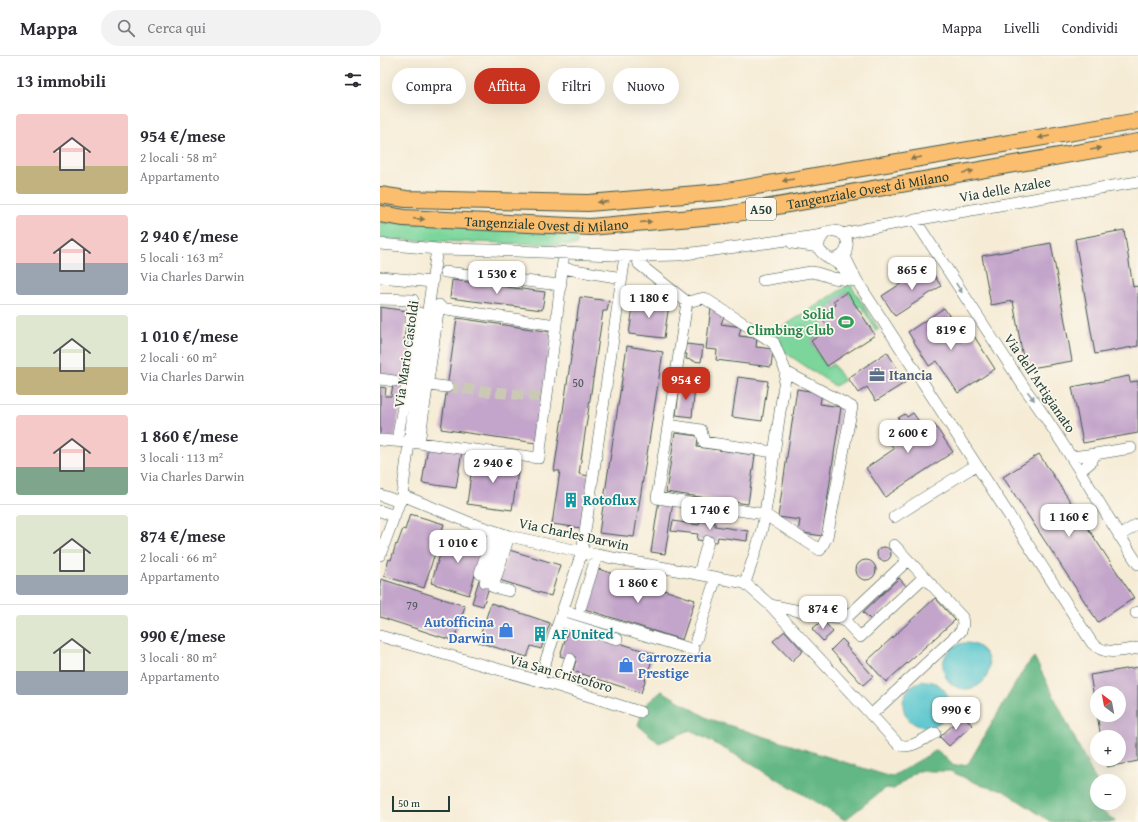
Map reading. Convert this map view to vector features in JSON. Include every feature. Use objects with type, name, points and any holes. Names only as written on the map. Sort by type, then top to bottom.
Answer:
[{"type":"highway","name":"Tangenziale Ovest di Milano","points":[[380,195],[406,199],[588,203],[721,192],[1138,121]]},
{"type":"highway","name":"Tangenziale Ovest di Milano","points":[[380,214],[404,218],[590,227],[726,216],[1138,142]]},
{"type":"street","name":"Via delle Azalee","points":[[844,237],[877,227],[1138,182]]},
{"type":"street","name":"Via dell'Artigianato","points":[[915,220],[1072,457],[1119,536],[1138,564]]},
{"type":"street","points":[[380,244],[437,249],[564,252],[625,256],[678,255],[823,235],[831,231],[835,231],[844,237],[847,248],[846,259],[857,281],[1092,643],[1096,647],[1105,651],[1113,652],[1138,648]]},
{"type":"street","points":[[823,235],[819,243],[822,254],[857,281]]},
{"type":"street","points":[[781,241],[819,247]]},
{"type":"street","name":"Via Mario Castoldi","points":[[380,556],[401,498],[414,442],[405,382],[435,306],[432,282],[437,249]]},
{"type":"street","points":[[380,440],[414,442],[539,458],[545,397],[556,325],[564,252]]},
{"type":"street","points":[[829,259],[839,258],[846,252]]},
{"type":"street","points":[[539,682],[582,552],[625,256]]},
{"type":"street","points":[[637,256],[639,264],[687,302]]},
{"type":"street","points":[[562,268],[622,278]]},
{"type":"street","points":[[445,272],[560,285]]},
{"type":"street","points":[[763,280],[812,272],[833,278],[857,281]]},
{"type":"street","points":[[380,277],[432,282]]},
{"type":"street","points":[[687,302],[704,298],[774,344],[786,372],[762,526],[746,583],[770,605],[900,745],[908,746],[935,733]]},
{"type":"street","points":[[380,299],[413,300],[411,320],[418,317],[405,382],[397,441]]},
{"type":"street","points":[[687,302],[657,498],[764,514],[820,550],[827,537],[852,407],[786,372]]},
{"type":"street","points":[[414,442],[428,385],[435,306],[556,325]]},
{"type":"street","points":[[380,379],[447,387]]},
{"type":"street","points":[[668,425],[702,430],[704,442],[774,452]]},
{"type":"street","points":[[1072,457],[1131,448]]},
{"type":"street","points":[[1080,471],[1091,462],[1095,454]]},
{"type":"street","points":[[894,517],[976,465]]},
{"type":"street","name":"Via Charles Darwin","points":[[380,495],[401,498],[501,534],[582,552],[746,583]]},
{"type":"street","points":[[380,511],[395,516]]},
{"type":"street","points":[[1119,536],[1138,524]]},
{"type":"street","points":[[482,575],[501,534]]},
{"type":"street","points":[[501,534],[493,587],[509,591]]},
{"type":"street","points":[[700,574],[708,541]]},
{"type":"street","points":[[871,715],[961,631],[963,627],[962,617],[894,545]]},
{"type":"street","points":[[581,606],[597,555]]},
{"type":"street","points":[[844,620],[908,560]]},
{"type":"street","points":[[561,615],[695,645],[716,577]]},
{"type":"street","points":[[770,605],[844,620],[860,637],[924,577]]},
{"type":"street","points":[[561,615],[617,639]]},
{"type":"street","name":"Via San Cristoforo","points":[[380,636],[561,687],[640,712]]},
{"type":"street","points":[[561,687],[570,659]]},
{"type":"green space","points":[[380,222],[577,230],[577,245],[380,239]]},
{"type":"green space","points":[[850,284],[879,329],[876,331],[861,306],[858,308],[847,292],[834,301],[835,304],[818,315],[827,330],[810,341],[827,368],[833,364],[844,381],[835,386],[780,349],[781,342],[770,335]]},
{"type":"green space","points":[[1034,657],[1092,774],[1090,774],[1090,810],[1100,810],[1116,822],[1051,822],[1004,791],[983,786],[950,771],[917,771],[894,789],[885,788],[845,820],[760,768],[690,730],[659,743],[638,725],[645,705],[662,691],[709,719],[891,777],[937,750],[954,766],[968,764],[1024,669]]},
{"type":"water","points":[[966,643],[979,647],[985,653],[989,666],[985,679],[979,685],[966,689],[953,685],[947,679],[943,666],[947,653],[953,647]]},
{"type":"water","points":[[926,681],[939,685],[945,691],[949,704],[945,717],[939,723],[926,727],[913,723],[907,717],[903,704],[907,691],[913,685]]},
{"type":"building","points":[[1124,230],[1133,287],[1138,286],[1138,346],[1095,354],[1075,239]]},
{"type":"building","points":[[1051,243],[1072,361],[1025,369],[1013,301],[991,305],[982,256]]},
{"type":"building","points":[[928,266],[941,286],[895,316],[882,296]]},
{"type":"building","points":[[452,280],[545,292],[542,310],[450,298]]},
{"type":"building","name":"Solid Climbing Club","points":[[847,292],[875,335],[827,366],[811,341],[829,329],[820,315],[836,305],[833,301]]},
{"type":"building","points":[[580,297],[609,301],[607,311],[603,311],[579,474],[589,476],[581,528],[552,524],[560,471],[554,471]]},
{"type":"building","points":[[634,300],[669,304],[664,338],[629,334]]},
{"type":"building","points":[[380,307],[408,311],[404,340],[411,341],[395,438],[380,436],[380,387],[386,388],[385,396],[391,396],[394,379],[380,377]]},
{"type":"building","points":[[711,307],[724,316],[721,324],[741,327],[739,336],[757,338],[756,347],[773,349],[771,367],[716,360],[717,350],[706,349]]},
{"type":"building","points":[[944,308],[966,341],[974,336],[995,369],[958,393],[937,361],[929,366],[908,332]]},
{"type":"building","points":[[457,318],[552,332],[536,443],[441,429]]},
{"type":"building","points":[[686,344],[703,346],[701,362],[686,359]]},
{"type":"building","points":[[627,346],[663,352],[634,537],[599,533]]},
{"type":"building","name":"Itancia","points":[[887,352],[906,382],[876,401],[867,387],[858,393],[848,378]]},
{"type":"building","points":[[1129,376],[1130,382],[1138,381],[1138,433],[1083,443],[1072,387]]},
{"type":"building","points":[[738,377],[768,381],[762,421],[732,417]]},
{"type":"building","points":[[680,385],[695,387],[692,417],[676,415]]},
{"type":"building","points":[[797,389],[822,393],[820,404],[841,407],[822,536],[798,532],[800,520],[778,517]]},
{"type":"building","points":[[913,413],[925,430],[934,424],[953,452],[885,497],[866,468],[894,449],[884,433],[901,422],[898,418],[905,414],[907,417]]},
{"type":"building","points":[[675,433],[698,436],[697,447],[755,455],[748,504],[666,492]]},
{"type":"building","points":[[428,446],[462,451],[456,488],[422,483]]},
{"type":"building","points":[[1039,454],[1134,598],[1098,622],[1003,477]]},
{"type":"building","points":[[473,459],[519,465],[512,510],[467,504]]},
{"type":"building","points":[[659,500],[673,502],[665,554],[651,552]]},
{"type":"building","points":[[410,514],[444,524],[424,588],[384,576],[389,559],[391,560],[403,529],[405,530]]},
{"type":"building","points":[[673,521],[699,525],[700,521],[715,523],[715,526],[748,531],[747,541],[718,537],[717,542],[697,540],[698,534],[671,531]]},
{"type":"building","points":[[453,532],[478,540],[477,546],[483,548],[469,595],[431,583],[446,536],[451,537]]},
{"type":"building","points":[[884,547],[889,549],[891,554],[889,559],[884,561],[879,559],[877,554],[879,549]]},
{"type":"building","points":[[509,550],[560,565],[551,596],[499,580]]},
{"type":"building","points":[[866,560],[873,563],[876,570],[873,577],[866,580],[859,577],[856,570],[859,563]]},
{"type":"building","points":[[595,568],[695,600],[682,640],[582,608]]},
{"type":"building","points":[[899,578],[908,588],[872,621],[863,612]]},
{"type":"building","points":[[381,579],[465,606],[454,641],[380,617]]},
{"type":"building","points":[[479,580],[490,584],[483,606],[472,603]]},
{"type":"building","points":[[935,598],[955,620],[886,682],[867,661]]},
{"type":"building","points":[[491,603],[550,623],[541,649],[531,646],[527,657],[478,642]]},
{"type":"building","points":[[823,620],[833,632],[823,641],[812,629]]},
{"type":"building","points":[[569,627],[654,654],[641,693],[573,671],[576,661],[560,656]]},
{"type":"building","points":[[785,631],[803,651],[792,661],[773,641]]},
{"type":"building","points":[[842,639],[847,644],[846,646],[873,676],[863,685],[831,650]]},
{"type":"building","points":[[1138,667],[1138,761],[1126,763],[1126,730],[1100,730],[1098,722],[1126,722],[1126,686],[1092,686],[1090,675]]},
{"type":"building","points":[[963,715],[972,725],[949,746],[940,737]]},
{"type":"tunnel","points":[[447,387],[542,397]]},
{"type":"place","name":"Solid Climbing Club","points":[[846,322]]},
{"type":"place","name":"Itancia","points":[[877,375]]},
{"type":"place","name":"Rotoflux","points":[[571,500]]},
{"type":"place","name":"Autofficina Darwin","points":[[506,630]]},
{"type":"place","name":"AF United","points":[[540,634]]},
{"type":"place","name":"Carrozzeria Prestige","points":[[626,665]]}]
